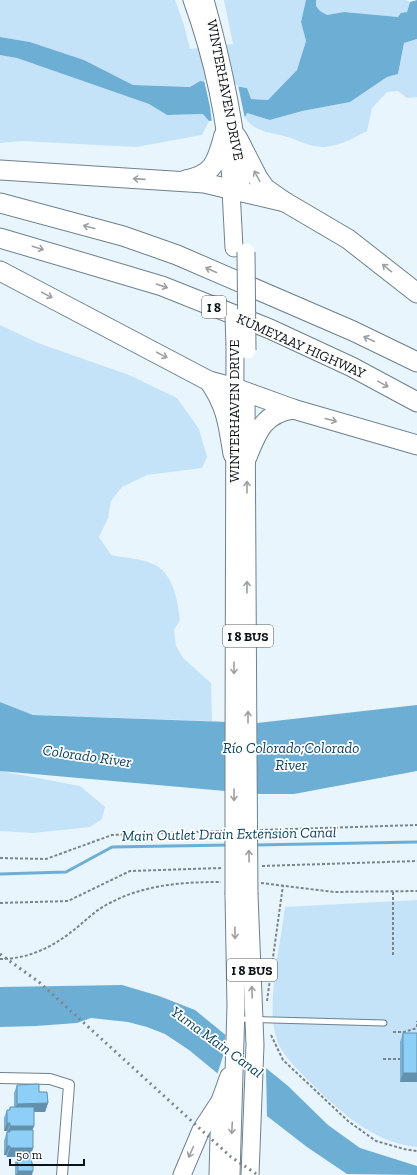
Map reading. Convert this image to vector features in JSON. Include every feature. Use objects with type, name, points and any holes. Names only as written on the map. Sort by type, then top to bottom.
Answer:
[{"type":"highway","points":[[178,182],[198,178],[209,171],[230,136],[262,184],[285,202],[348,239],[417,293]]},
{"type":"highway","points":[[0,170],[204,183],[237,192],[285,202]]},
{"type":"highway","name":"I 8","points":[[0,203],[123,236],[177,255],[353,331],[417,362]]},
{"type":"highway","name":"KUMEYAAY HIGHWAY","points":[[0,238],[162,286],[284,336],[352,367],[417,402]]},
{"type":"highway","points":[[0,271],[209,381],[241,390],[293,410],[417,444]]},
{"type":"highway","points":[[209,381],[221,399],[240,456]]},
{"type":"highway","points":[[240,456],[268,419],[282,411],[293,410]]},
{"type":"main road","name":"WINTERHAVEN DRIVE","points":[[191,0],[212,41]]},
{"type":"main road","name":"WINTERHAVEN DRIVE","points":[[206,0],[212,41],[230,136],[229,163],[237,192],[240,250],[241,756],[248,891]]},
{"type":"main road","name":"I 8 BUS","points":[[248,891],[255,1045],[254,1106],[251,1125],[250,1175]]},
{"type":"main road","name":"I 8 BUS","points":[[231,1175],[231,1086],[235,1026],[248,891]]},
{"type":"main road","points":[[182,1175],[201,1130],[231,1086]]},
{"type":"main road","points":[[218,1175],[220,1101]]},
{"type":"street","points":[[0,1078],[50,1079],[69,1085],[62,1175]]},
{"type":"lane","points":[[235,1026],[253,1019],[384,1023]]},
{"type":"path","points":[[253,830],[417,825]]},
{"type":"path","points":[[0,858],[46,859],[112,835],[229,831]]},
{"type":"path","points":[[258,866],[417,861]]},
{"type":"path","points":[[0,903],[68,901],[130,871],[226,868]]},
{"type":"path","points":[[0,959],[25,957],[48,948],[70,933],[99,909],[140,891],[173,883],[222,882]]},
{"type":"path","points":[[267,1007],[283,885]]},
{"type":"path","points":[[248,891],[283,885],[334,892],[393,892],[417,890]]},
{"type":"path","points":[[393,892],[393,957]]},
{"type":"path","points":[[393,1032],[404,1032],[417,1028],[417,1021]]},
{"type":"path","points":[[271,1035],[283,1060],[348,1121],[376,1141],[399,1148],[417,1151]]},
{"type":"path","points":[[383,1059],[400,1059]]},
{"type":"shaded area","points":[[0,0],[175,0],[184,25],[190,49],[233,44],[224,0],[306,0],[301,22],[306,41],[297,70],[268,100],[250,99],[247,88],[200,81],[190,87],[133,85],[84,60],[30,42],[0,37]]},
{"type":"shaded area","points":[[316,0],[406,0],[410,2],[407,12],[398,17],[344,12],[327,15],[320,11],[316,6]]},
{"type":"shaded area","points":[[417,39],[417,97],[407,98],[398,91],[387,92],[372,108],[367,131],[346,141],[336,145],[324,147],[305,144],[288,137],[258,129],[248,122],[245,117],[247,113],[270,120],[302,111],[350,102],[387,77],[398,74],[404,43]]},
{"type":"shaded area","points":[[0,55],[17,58],[149,104],[167,115],[204,114],[209,121],[202,135],[136,147],[22,141],[0,143]]},
{"type":"shaded area","points":[[0,325],[38,343],[129,375],[177,398],[199,429],[207,457],[202,468],[147,475],[122,487],[111,501],[108,518],[99,537],[111,555],[137,559],[153,564],[160,568],[170,580],[176,596],[180,620],[174,630],[176,646],[183,658],[211,683],[212,721],[33,715],[0,702]]},
{"type":"shaded area","points":[[0,771],[80,786],[105,807],[102,819],[90,827],[33,833],[0,831]]},
{"type":"shaded area","points":[[417,900],[417,1147],[386,1139],[357,1123],[332,1103],[294,1065],[281,1049],[276,1037],[273,1024],[273,991],[285,907]]},
{"type":"water","points":[[306,0],[316,0],[316,6],[320,11],[327,15],[344,12],[398,17],[401,13],[407,12],[410,2],[417,0],[417,39],[404,43],[398,74],[387,77],[350,102],[302,111],[270,120],[247,113],[245,117],[209,121],[203,114],[167,115],[149,104],[17,58],[0,55],[0,37],[30,42],[84,60],[133,85],[190,87],[200,81],[247,88],[251,99],[268,100],[297,70],[306,41],[301,22]]},
{"type":"water","name":"Río Colorado;Colorado River","points":[[0,702],[33,715],[257,723],[417,705],[417,771],[294,794],[258,794],[0,771]]},
{"type":"water","name":"Yuma Main Canal","points":[[122,985],[159,996],[195,1010],[288,1086],[328,1125],[360,1148],[417,1166],[417,1175],[347,1174],[307,1147],[254,1106],[228,1082],[189,1050],[165,1034],[147,1027],[128,1022],[91,1018],[77,1023],[0,1027],[0,987]]},
{"type":"pier","points":[[204,80],[238,85],[245,119],[212,123]]},
{"type":"pier","points":[[226,1031],[266,1065],[267,1119],[217,1075],[223,1056]]},
{"type":"building","points":[[403,1033],[417,1033],[417,1073],[403,1073]]},
{"type":"building","points":[[39,1084],[39,1092],[47,1092],[48,1103],[17,1104],[17,1085]]},
{"type":"building","points":[[10,1107],[34,1107],[34,1126],[10,1126],[10,1123],[7,1123],[7,1110],[10,1110]]},
{"type":"building","points":[[10,1130],[33,1130],[33,1148],[10,1148],[10,1146],[7,1146],[7,1132],[10,1132]]},
{"type":"building","points":[[17,1157],[31,1157],[33,1171],[18,1171]]},
{"type":"waterway","name":"Main Outlet Drain Extension Canal","points":[[255,845],[417,842]]},
{"type":"waterway","name":"Main Outlet Drain Extension Canal","points":[[0,874],[66,872],[112,847],[229,845]]},
{"type":"railway","points":[[0,954],[39,982],[231,1157],[258,1175]]},
{"type":"water label","name":"Colorado River","points":[[87,756]]}]
